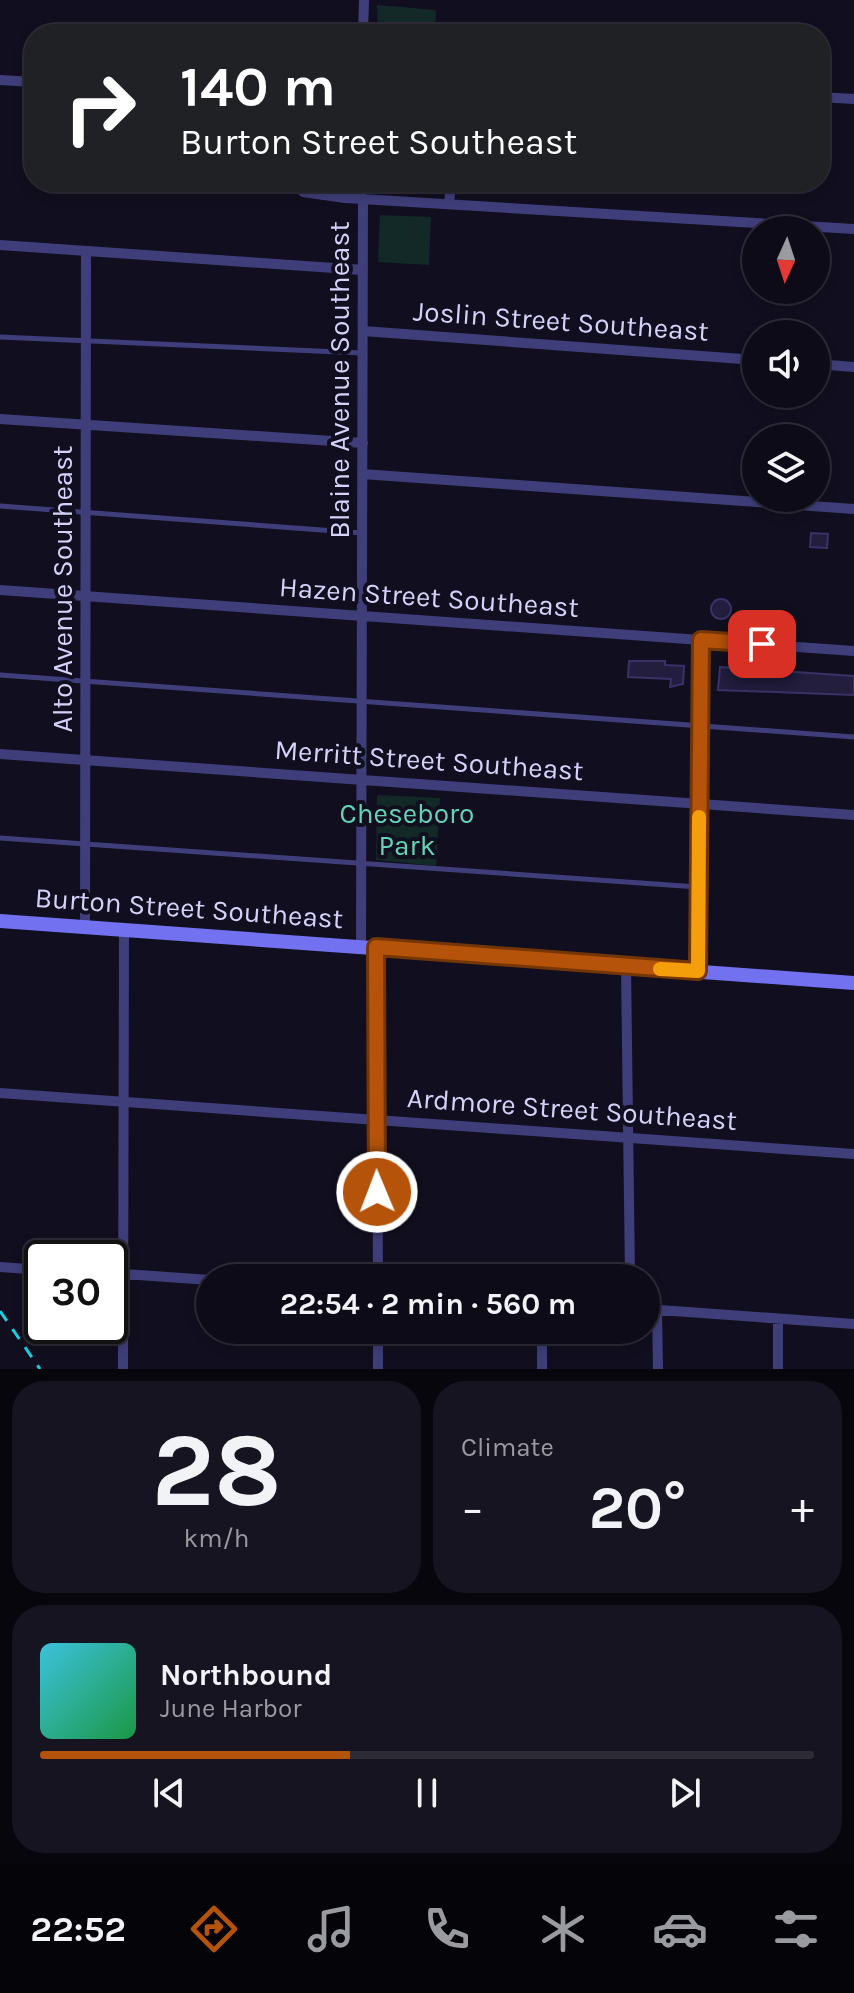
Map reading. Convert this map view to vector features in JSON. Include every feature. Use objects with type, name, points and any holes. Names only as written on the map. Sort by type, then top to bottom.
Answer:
[{"type":"main road","name":"Burton Street Southeast","points":[[0,921],[854,983]]},
{"type":"street","points":[[363,24],[364,0]]},
{"type":"street","points":[[0,80],[24,81]]},
{"type":"street","points":[[830,98],[854,99]]},
{"type":"street","points":[[329,192],[363,198],[854,229]]},
{"type":"street","points":[[449,204],[450,192]]},
{"type":"street","name":"Blaine Avenue Southeast","points":[[363,198],[362,863],[376,1118],[378,1264]]},
{"type":"street","points":[[0,245],[363,270]]},
{"type":"street","name":"Alto Avenue Southeast","points":[[85,927],[86,251]]},
{"type":"street","name":"Joslin Street Southeast","points":[[363,331],[742,359]]},
{"type":"street","points":[[830,365],[854,367]]},
{"type":"street","points":[[0,419],[363,443]]},
{"type":"street","points":[[362,474],[854,509]]},
{"type":"street","name":"Hazen Street Southeast","points":[[0,590],[854,651]]},
{"type":"street","points":[[698,971],[701,640]]},
{"type":"street","name":"Merritt Street Southeast","points":[[0,754],[854,815]]},
{"type":"street","points":[[124,930],[124,1240]]},
{"type":"street","points":[[626,966],[630,1264]]},
{"type":"street","name":"Ardmore Street Southeast","points":[[0,1093],[854,1154]]},
{"type":"street","points":[[0,1267],[24,1269]]},
{"type":"street","points":[[128,1274],[196,1279]]},
{"type":"street","points":[[660,1311],[854,1324]]},
{"type":"street","points":[[778,1319],[778,1369]]},
{"type":"street","points":[[123,1344],[123,1369]]},
{"type":"street","points":[[378,1344],[378,1369]]},
{"type":"street","points":[[542,1344],[542,1369]]},
{"type":"street","points":[[655,1344],[658,1369]]},
{"type":"lane","points":[[0,337],[363,353]]},
{"type":"lane","points":[[0,506],[362,533]]},
{"type":"lane","points":[[0,675],[854,737]]},
{"type":"lane","points":[[0,838],[699,887]]},
{"type":"green space","points":[[377,5],[436,10],[435,24],[378,24]]},
{"type":"green space","points":[[380,215],[431,217],[429,265],[378,262]]},
{"type":"green space","name":"Cheseboro Park","points":[[377,795],[440,798],[436,866],[376,860]]},
{"type":"building","points":[[811,533],[828,534],[827,548],[810,547]]},
{"type":"building","points":[[721,599],[728,602],[731,609],[728,616],[721,619],[714,616],[711,609],[714,602]]},
{"type":"building","points":[[629,661],[665,661],[665,665],[684,666],[683,684],[670,687],[671,679],[628,677]]},
{"type":"building","points":[[720,667],[854,676],[854,695],[718,690]]},
{"type":"railway","points":[[0,1311],[40,1369]]},
{"type":"slow traffic","points":[[660,969],[698,971],[699,817]]},
{"type":"route","points":[[377,1192],[376,947],[698,971],[701,640],[762,644]]}]
